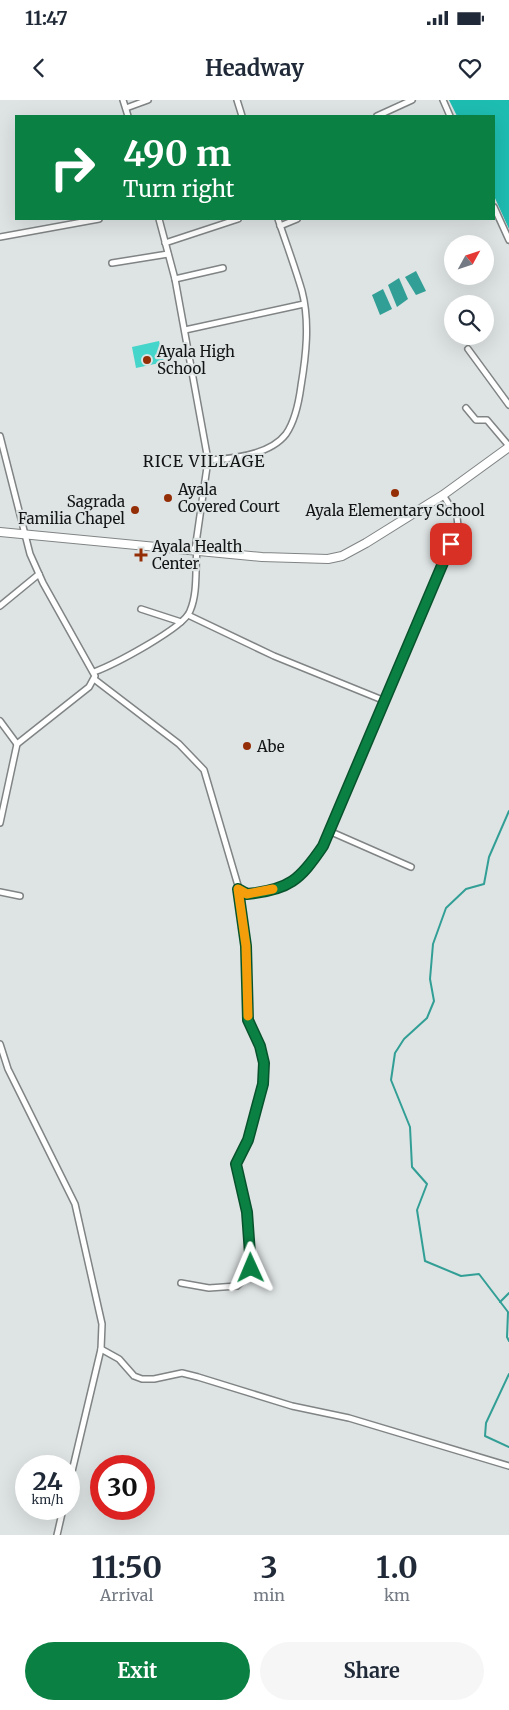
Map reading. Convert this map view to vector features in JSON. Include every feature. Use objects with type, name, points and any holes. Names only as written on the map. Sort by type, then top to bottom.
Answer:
[{"type":"street","points":[[123,100],[128,115]]},
{"type":"street","points":[[126,108],[148,100]]},
{"type":"street","points":[[237,100],[242,115]]},
{"type":"street","points":[[379,115],[412,100]]},
{"type":"street","points":[[443,100],[450,115]]},
{"type":"street","points":[[495,209],[509,240]]},
{"type":"street","points":[[0,237],[94,220]]},
{"type":"street","points":[[94,672],[163,635],[182,622],[188,615],[193,601],[196,550],[208,460],[175,279],[159,220]]},
{"type":"street","points":[[165,243],[235,220]]},
{"type":"street","points":[[208,460],[253,454],[273,444],[286,434],[299,401],[307,334],[304,304],[278,220]]},
{"type":"street","points":[[280,226],[295,220]]},
{"type":"street","points":[[112,263],[168,254]]},
{"type":"street","points":[[175,279],[223,268]]},
{"type":"street","points":[[185,330],[304,304]]},
{"type":"street","points":[[468,349],[509,405]]},
{"type":"street","points":[[0,532],[262,557],[328,559],[342,556],[443,496],[509,446],[487,420],[476,420],[466,408]]},
{"type":"street","points":[[0,436],[23,534],[39,574],[94,672],[94,679],[85,690],[17,744],[0,823]]},
{"type":"street","points":[[238,889],[247,894],[286,886],[305,872],[323,846],[458,526],[457,518],[443,496]]},
{"type":"street","points":[[0,606],[39,574]]},
{"type":"street","points":[[141,609],[182,622]]},
{"type":"street","points":[[188,615],[274,656],[385,701]]},
{"type":"street","points":[[94,679],[179,744],[200,765],[205,774],[238,889],[246,946],[248,1020],[260,1046],[264,1063],[263,1084],[248,1140],[236,1164],[247,1212],[251,1268],[246,1280],[237,1286],[209,1288],[181,1283]]},
{"type":"street","points":[[0,721],[17,744]]},
{"type":"street","points":[[329,832],[411,867]]},
{"type":"street","points":[[0,892],[20,896]]},
{"type":"street","points":[[0,1044],[8,1069],[75,1204],[102,1324],[101,1349],[76,1455]]},
{"type":"street","points":[[101,1349],[119,1359],[134,1376],[142,1379],[154,1379],[182,1373],[292,1406],[350,1418],[509,1466]]},
{"type":"street","points":[[57,1535],[60,1520]]},
{"type":"shaded area","points":[[449,100],[509,100],[509,229],[495,198],[495,115],[456,115]]},
{"type":"shaded area","points":[[416,271],[426,291],[416,295],[405,277]]},
{"type":"shaded area","points":[[399,278],[408,299],[397,307],[388,285]]},
{"type":"shaded area","points":[[383,289],[392,309],[380,315],[372,295]]},
{"type":"shaded area","points":[[159,341],[164,362],[136,368],[132,347]]},
{"type":"waterway","points":[[509,811],[489,857],[484,884],[466,889],[446,908],[433,944],[430,979],[434,1001],[427,1018],[404,1039],[395,1053],[391,1080],[410,1127],[412,1167],[427,1184],[417,1210],[425,1261],[461,1276],[479,1274],[508,1312],[507,1337],[509,1341]]},
{"type":"waterway","points":[[500,1302],[509,1293]]},
{"type":"waterway","points":[[509,1374],[486,1423],[485,1436],[509,1447]]},
{"type":"slow traffic","points":[[248,1016],[246,946],[238,889],[244,894],[273,889]]},
{"type":"place","name":"Ayala High School","points":[[147,360]]},
{"type":"place","name":"Ayala Elementary School","points":[[395,493]]},
{"type":"place","name":"Ayala Covered Court","points":[[168,498]]},
{"type":"place","name":"Sagrada Familia Chapel","points":[[135,510]]},
{"type":"place","name":"Ayala Health Center","points":[[141,555]]},
{"type":"place","name":"Abe","points":[[247,746]]},
{"type":"district","name":"RICE VILLAGE","points":[[204,461]]},
{"type":"route","points":[[251,1268],[245,1196],[236,1164],[248,1140],[263,1084],[264,1057],[248,1020],[246,946],[238,889],[244,894],[252,894],[286,886],[305,872],[323,846],[451,544]]}]
